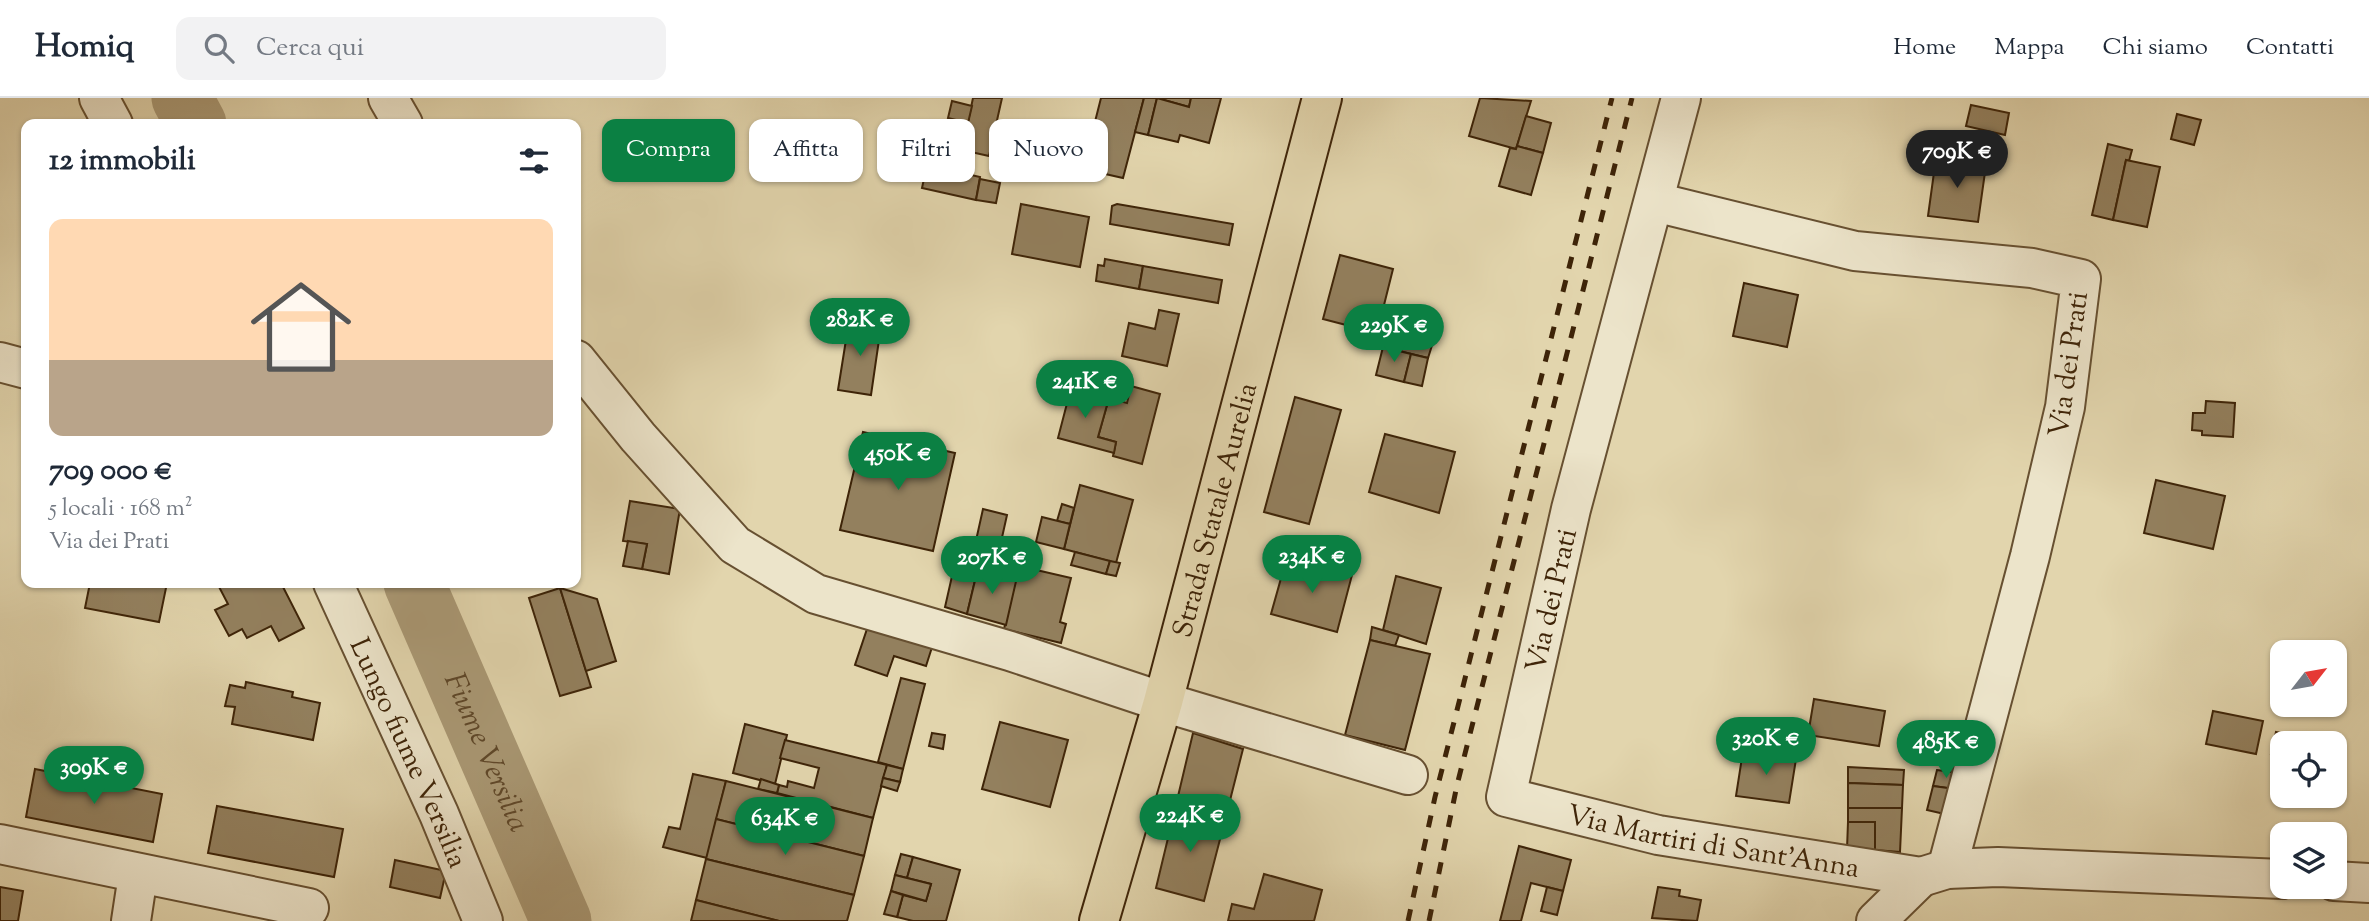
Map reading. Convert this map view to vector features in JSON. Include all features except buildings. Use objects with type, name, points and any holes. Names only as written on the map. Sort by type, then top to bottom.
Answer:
[{"type":"main road","name":"Strada Statale Aurelia","points":[[1099,921],[1163,702],[1322,98]]},
{"type":"street","points":[[99,98],[110,119]]},
{"type":"street","points":[[388,98],[400,119]]},
{"type":"street","name":"Via dei Prati","points":[[1506,797],[1571,509],[1681,98]]},
{"type":"street","name":"Via dei Prati","points":[[1655,202],[1854,251],[2032,268],[2081,279],[2065,407],[2030,555],[1934,873]]},
{"type":"street","points":[[0,362],[21,368]]},
{"type":"street","points":[[581,366],[638,437],[735,545],[769,569],[816,594],[1010,651],[1163,702],[1408,775]]},
{"type":"street","name":"Lungo fiume Versilia","points":[[334,588],[439,814],[483,921]]},
{"type":"street","name":"Via Martiri di Sant'Anna","points":[[1506,797],[1658,835],[1934,873],[1998,867],[2270,878]]},
{"type":"street","points":[[0,844],[138,875],[309,908]]},
{"type":"street","name":"Via Martiri di Sant'Anna","points":[[1875,921],[1934,873]]},
{"type":"street","points":[[131,921],[138,875]]},
{"type":"street","points":[[2347,882],[2369,883]]},
{"type":"waterway","name":"Fiume Versilia","points":[[182,98],[193,119]]},
{"type":"waterway","name":"Fiume Versilia","points":[[416,588],[561,921]]},
{"type":"railway","points":[[1408,921],[1435,797],[1612,98]]},
{"type":"railway","points":[[1429,921],[1457,785],[1632,98]]}]
